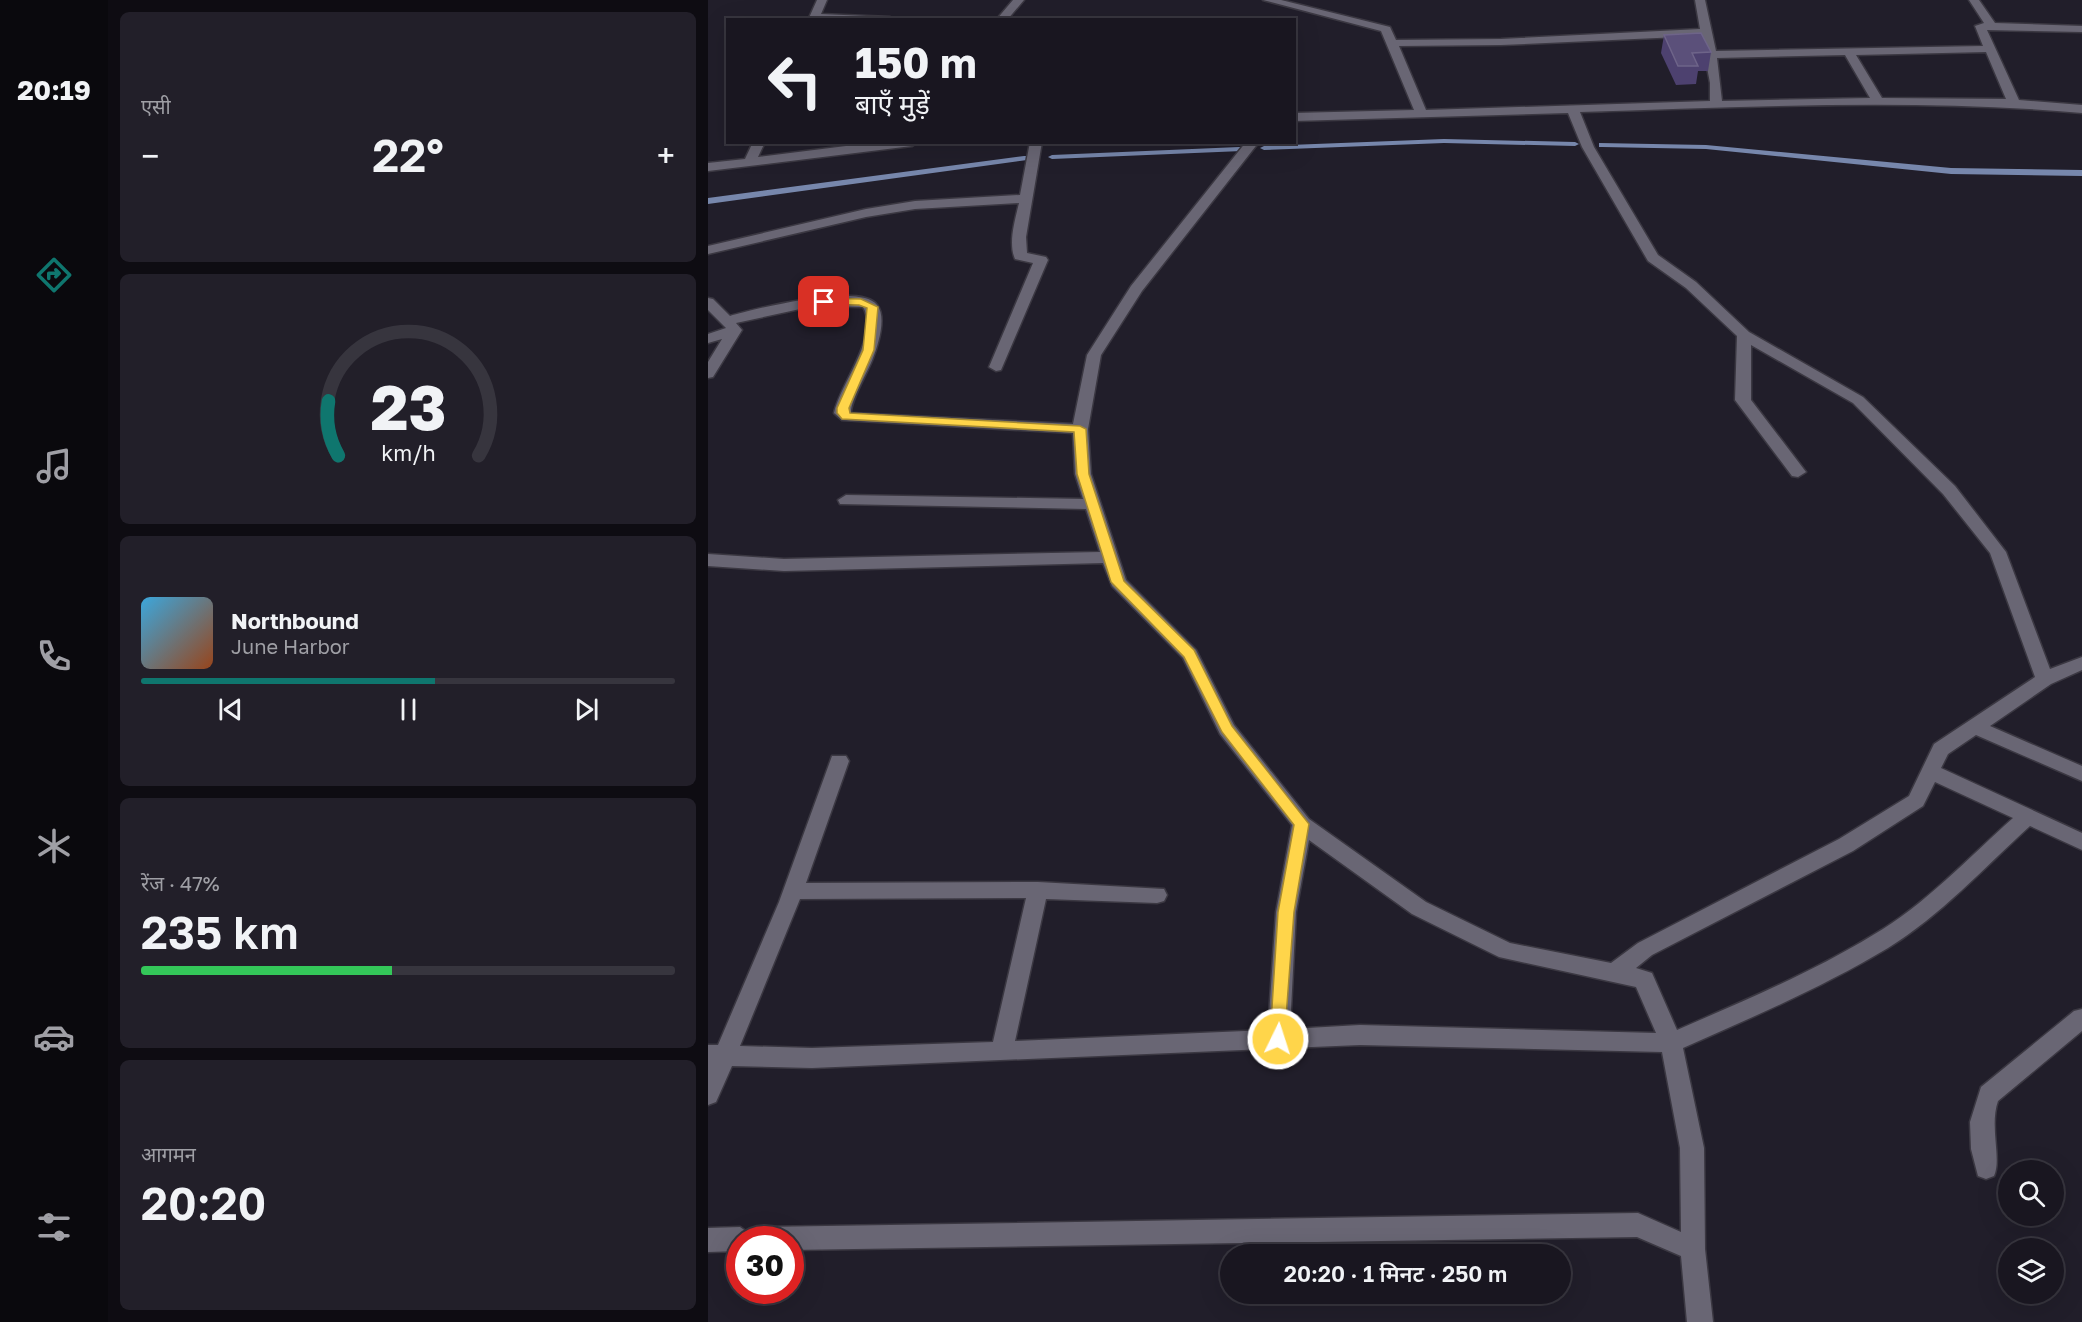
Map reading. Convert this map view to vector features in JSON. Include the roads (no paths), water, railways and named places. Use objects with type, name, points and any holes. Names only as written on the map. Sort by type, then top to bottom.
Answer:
[{"type":"street","points":[[813,18],[822,0]]},
{"type":"street","points":[[1003,18],[1019,0]]},
{"type":"street","points":[[1268,0],[1288,2],[1386,29],[1422,115]]},
{"type":"street","points":[[1700,0],[1716,83],[1716,105]]},
{"type":"street","points":[[1974,0],[1992,27]]},
{"type":"street","points":[[2014,103],[1980,26],[2082,29]]},
{"type":"street","points":[[1393,43],[1501,42],[1708,32]]},
{"type":"street","points":[[1710,55],[1990,49]]},
{"type":"street","points":[[1848,52],[1879,102]]},
{"type":"street","points":[[1296,117],[1879,102],[2014,103],[2082,109]]},
{"type":"street","points":[[1573,110],[1587,147],[1653,258],[1691,285],[1744,335],[1858,400],[1949,490],[1998,552],[2015,604],[2045,679]]},
{"type":"street","points":[[750,162],[758,144]]},
{"type":"street","points":[[708,167],[896,144]]},
{"type":"street","points":[[996,367],[1041,260],[1020,256],[1019,237],[1036,144]]},
{"type":"street","points":[[1251,144],[1149,271],[1119,313],[1094,355],[1080,429],[1083,474],[1118,582],[1190,654],[1227,729],[1302,824],[1419,908],[1506,951],[1644,979],[1671,1043],[1692,1148],[1693,1249],[1700,1322]]},
{"type":"street","points":[[708,250],[915,205],[1025,199]]},
{"type":"street","points":[[708,302],[732,325]]},
{"type":"street","points":[[708,339],[732,325],[791,304],[867,303],[872,307],[873,312],[871,337],[864,362],[843,408],[842,413],[847,417],[1080,429]]},
{"type":"street","points":[[708,374],[732,325]]},
{"type":"street","points":[[1744,335],[1743,400],[1797,472]]},
{"type":"street","points":[[846,500],[1091,504]]},
{"type":"street","points":[[708,560],[784,564],[1109,557]]},
{"type":"street","points":[[1614,973],[1645,949],[1846,845],[1916,801],[1941,749],[2045,679],[2082,663]]},
{"type":"street","points":[[1975,727],[2082,774]]},
{"type":"street","points":[[708,1095],[716,1056],[792,891],[838,761]]},
{"type":"street","points":[[1930,771],[2082,842]]},
{"type":"street","points":[[716,1056],[812,1058],[1360,1035],[1671,1043],[1774,998],[1882,941],[1932,903],[2027,817]]},
{"type":"street","points":[[1278,1039],[1286,912],[1302,824]]},
{"type":"street","points":[[792,891],[1038,890],[1157,895]]},
{"type":"street","points":[[1002,1051],[1038,890]]},
{"type":"street","points":[[1986,1168],[1980,1130],[1982,1110],[1989,1094],[2082,1018]]},
{"type":"street","points":[[804,1238],[1638,1224],[1693,1249]]},
{"type":"street","points":[[708,1240],[726,1239]]},
{"type":"waterway","points":[[1264,148],[1444,141],[1575,144]]},
{"type":"waterway","points":[[1602,145],[1706,147],[1951,171],[2082,173]]},
{"type":"waterway","points":[[1052,157],[1239,149]]},
{"type":"waterway","points":[[708,201],[1024,158]]}]
